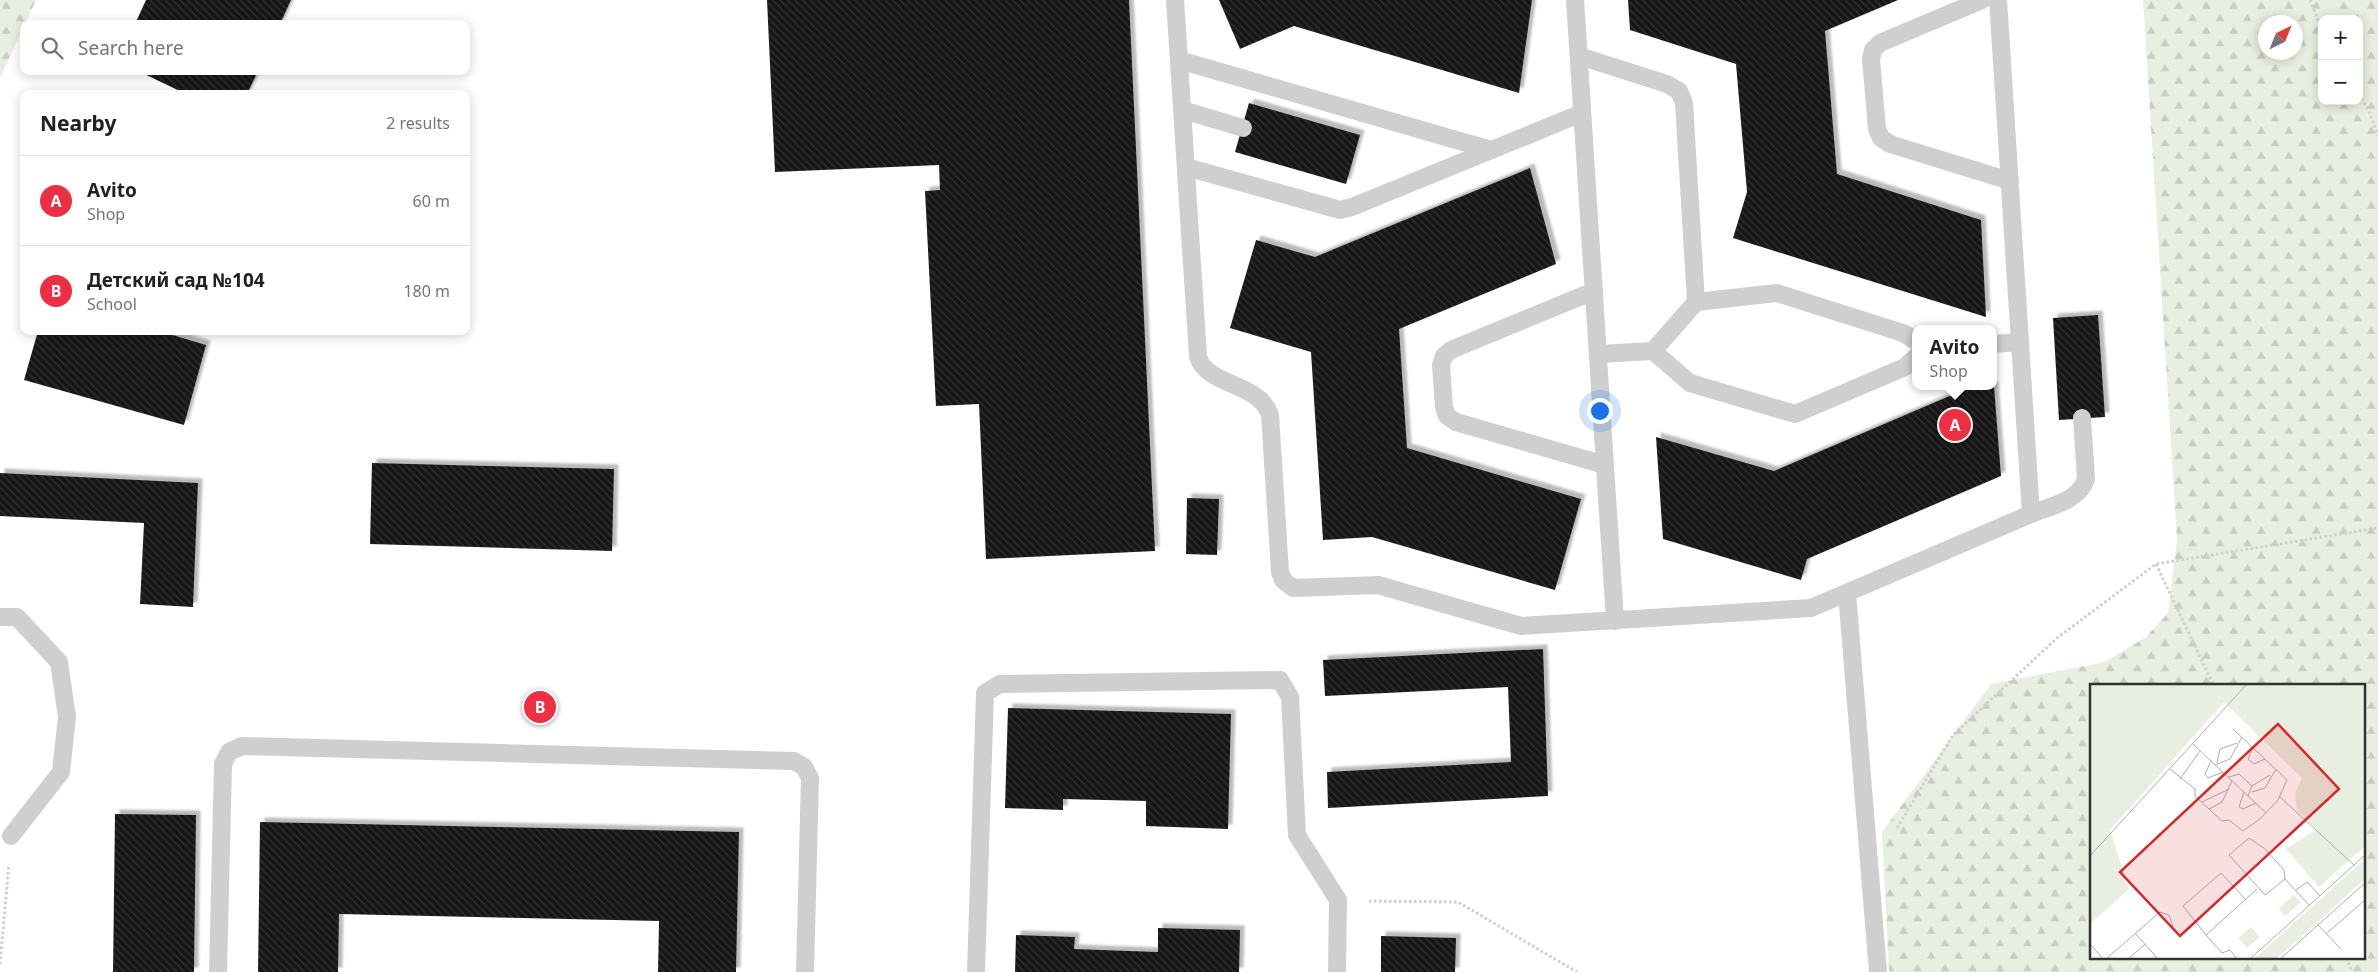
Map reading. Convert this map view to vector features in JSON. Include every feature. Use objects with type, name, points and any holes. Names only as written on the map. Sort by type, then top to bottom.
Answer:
[{"type":"lane","points":[[1175,0],[1198,357],[1201,365],[1208,372],[1257,396],[1266,404],[1270,415],[1280,572],[1287,585],[1300,589],[1378,585],[1520,626],[1811,608],[2078,494],[2084,487],[2086,479],[2082,418]]},
{"type":"lane","points":[[1575,0],[1615,621]]},
{"type":"lane","points":[[1982,0],[1880,43],[1873,50],[1871,59],[1877,129],[1881,138],[1890,144],[2010,181]]},
{"type":"lane","points":[[1998,0],[2031,514]]},
{"type":"lane","points":[[1579,56],[1666,84],[1679,91],[1684,103],[1696,302]]},
{"type":"lane","points":[[1179,60],[1491,150]]},
{"type":"lane","points":[[1183,110],[1243,128]]},
{"type":"lane","points":[[1186,167],[1340,210],[1352,208],[1582,113]]},
{"type":"lane","points":[[1594,291],[1451,350],[1444,356],[1441,365],[1444,407],[1447,416],[1456,422],[1605,465]]},
{"type":"lane","points":[[1653,351],[1696,302],[1777,293],[1903,333],[1912,339]]},
{"type":"lane","points":[[1997,344],[2020,342]]},
{"type":"lane","points":[[1598,354],[1653,351],[1690,383],[1796,414],[1905,367],[1912,361]]},
{"type":"lane","points":[[1847,593],[1878,972]]},
{"type":"lane","points":[[0,617],[17,617],[59,662],[67,717],[61,772],[11,836]]},
{"type":"lane","points":[[976,972],[985,693],[1000,684],[1280,680],[1290,697],[1297,835],[1338,900],[1337,972]]},
{"type":"lane","points":[[218,972],[223,764],[229,752],[242,746],[794,761],[804,767],[810,778],[805,972]]},
{"type":"path","points":[[2310,0],[2318,20]]},
{"type":"path","points":[[2363,100],[2370,110],[2378,136]]},
{"type":"path","points":[[1870,874],[1953,735],[2057,638],[2156,564],[2378,528]]},
{"type":"path","points":[[2156,564],[2213,684]]},
{"type":"path","points":[[0,964],[11,836]]},
{"type":"path","points":[[1338,900],[1458,902],[1577,972]]},
{"type":"path","points":[[2347,960],[2352,972]]},
{"type":"green space","points":[[0,0],[36,0],[27,20],[20,20],[20,35],[0,78]]},
{"type":"green space","points":[[2143,0],[2378,0],[2378,972],[1889,972],[1882,832],[1991,684],[2105,662],[2146,637],[2168,613],[2177,540]]},
{"type":"building","points":[[146,0],[291,0],[282,20],[137,20]]},
{"type":"building","points":[[767,0],[1129,0],[1155,551],[986,559],[979,404],[936,406],[925,191],[940,190],[939,165],[775,172]]},
{"type":"building","points":[[1219,0],[1532,0],[1519,93],[1294,26],[1240,49]]},
{"type":"building","points":[[1628,0],[1898,0],[1825,31],[1837,174],[1981,220],[1986,317],[1733,238],[1747,192],[1736,64],[1630,30]]},
{"type":"building","points":[[146,75],[256,75],[249,90],[178,90]]},
{"type":"building","points":[[1249,103],[1360,135],[1346,184],[1235,152]]},
{"type":"building","points":[[1530,168],[1556,264],[1399,329],[1407,448],[1581,499],[1555,590],[1372,537],[1323,540],[1311,352],[1230,328],[1256,240],[1315,257]]},
{"type":"building","points":[[2098,315],[2105,417],[2059,420],[2053,318]]},
{"type":"building","points":[[37,335],[172,335],[206,345],[184,425],[24,380]]},
{"type":"building","points":[[1964,390],[1994,390],[2001,476],[1807,559],[1801,580],[1663,539],[1656,437],[1774,471]]},
{"type":"building","points":[[372,463],[614,469],[612,551],[370,544]]},
{"type":"building","points":[[0,473],[198,483],[193,607],[140,604],[144,523],[0,516]]},
{"type":"building","points":[[1187,498],[1219,499],[1217,555],[1186,554]]},
{"type":"building","points":[[1543,649],[1548,796],[1328,808],[1327,772],[1511,762],[1508,687],[1325,696],[1323,660]]},
{"type":"building","points":[[1008,708],[1231,714],[1228,829],[1146,826],[1146,801],[1063,799],[1063,810],[1005,808]]},
{"type":"building","points":[[115,814],[196,815],[194,972],[113,972]]},
{"type":"building","points":[[260,822],[739,832],[736,972],[658,972],[659,921],[339,914],[338,972],[258,972]]},
{"type":"building","points":[[1158,928],[1240,930],[1239,972],[1015,972],[1016,935],[1075,937],[1074,949],[1158,952]]},
{"type":"building","points":[[1381,936],[1456,938],[1455,972],[1381,972]]},
{"type":"place","name":"Avito","points":[[1955,425]]},
{"type":"place","name":"Детский сад №104","points":[[540,707]]}]
